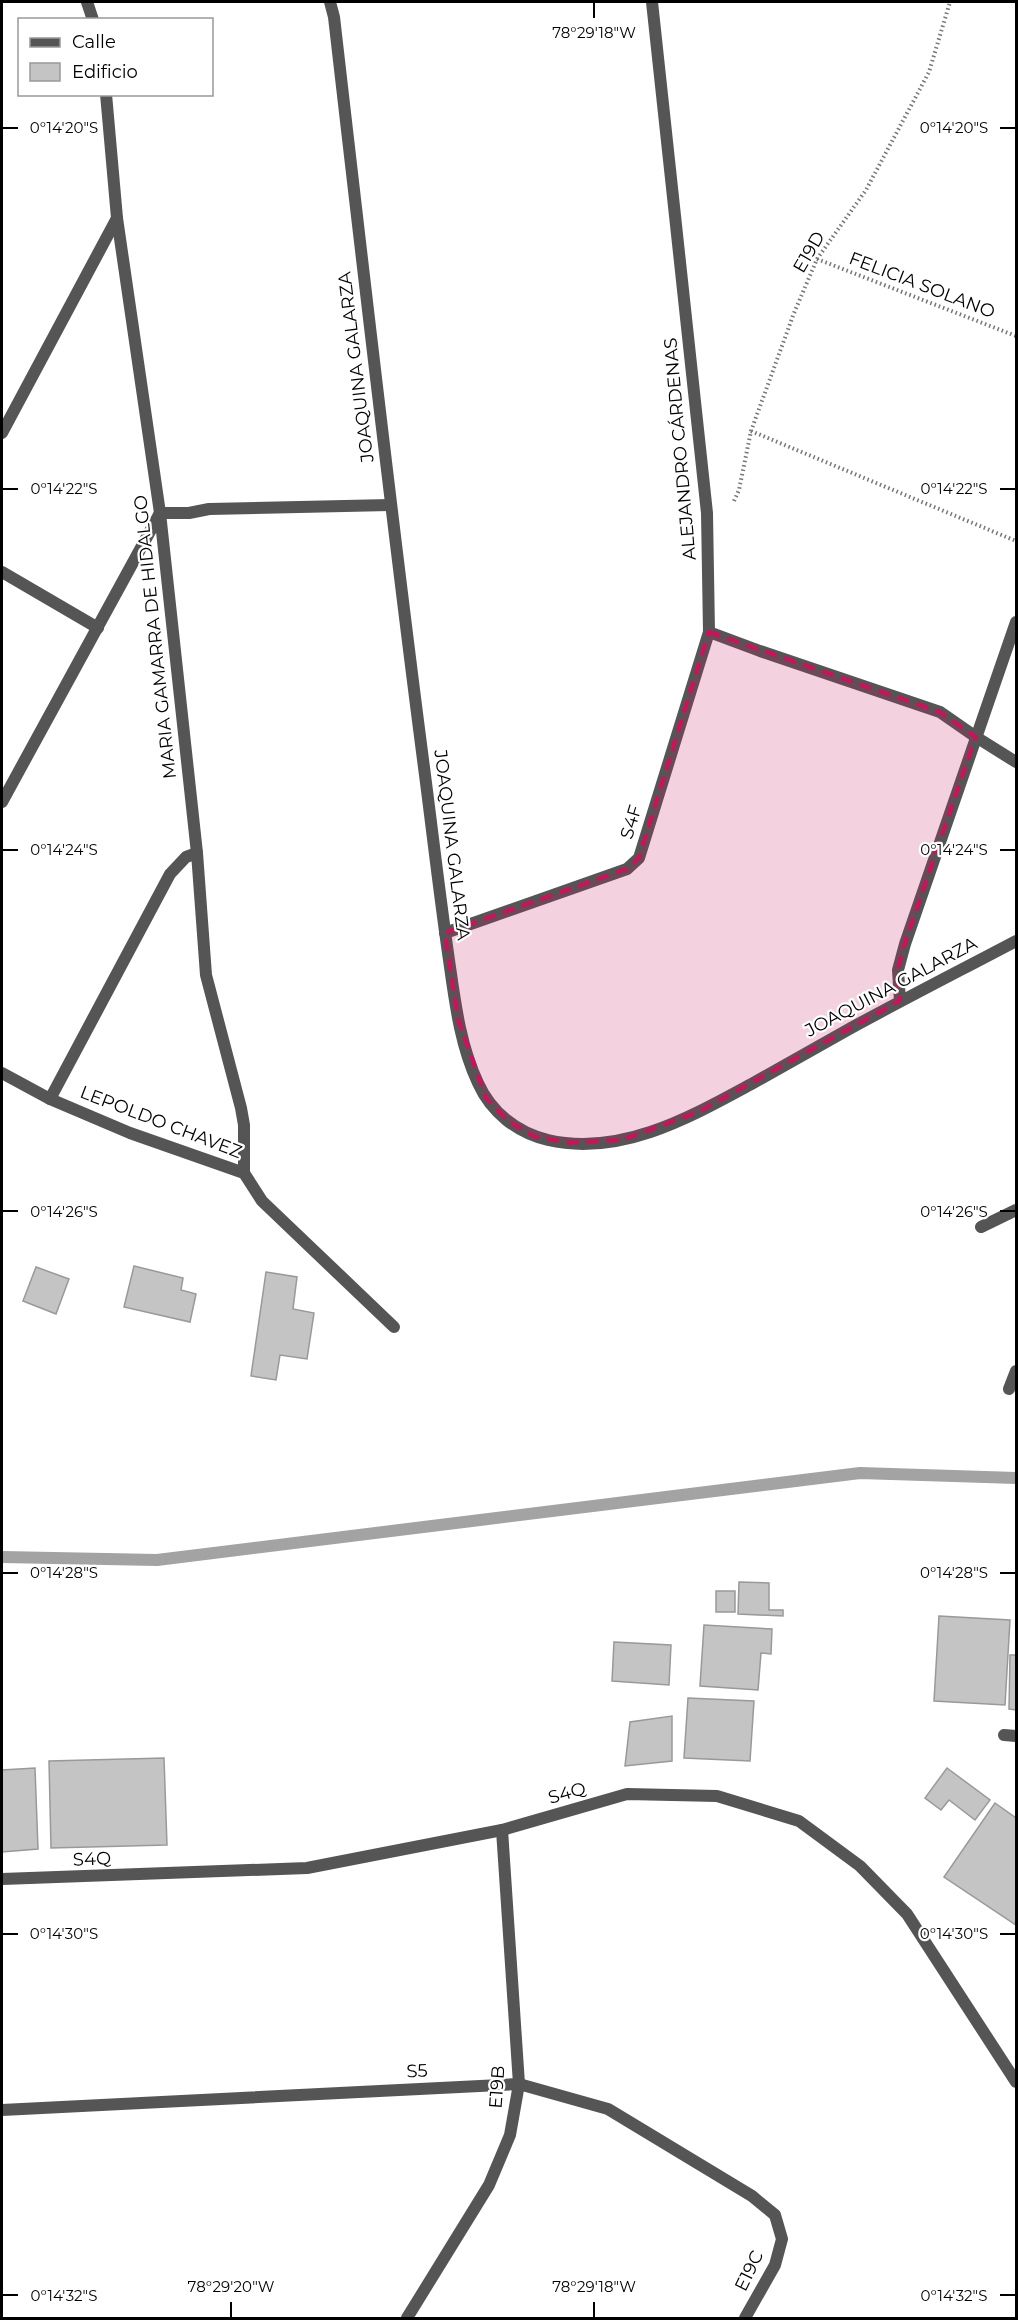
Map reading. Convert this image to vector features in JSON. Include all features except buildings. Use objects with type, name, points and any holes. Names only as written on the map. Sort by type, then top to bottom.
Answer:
[{"type":"street","points":[[87,2],[92,18]]},
{"type":"street","name":"JOAQUINA GALARZA","points":[[330,2],[390,506],[445,933],[458,1019],[477,1082],[486,1098],[509,1122],[535,1137],[552,1142],[600,1143],[647,1134],[699,1112],[900,1001],[1017,941]]},
{"type":"street","name":"ALEJANDRO CÁRDENAS","points":[[652,2],[707,513],[709,632]]},
{"type":"street","name":"MARIA GAMARRA DE HIDALGO","points":[[106,96],[117,218],[160,513],[197,853],[206,975],[241,1108],[244,1125],[244,1173]]},
{"type":"street","points":[[2,433],[117,218]]},
{"type":"street","points":[[2,802],[160,513],[189,513],[209,509],[390,506]]},
{"type":"street","points":[[2,572],[98,628]]},
{"type":"street","points":[[900,1001],[898,970],[905,944],[1017,622]]},
{"type":"street","points":[[709,632],[940,712],[1017,762]]},
{"type":"street","name":"S4F","points":[[445,933],[627,869],[639,858],[709,632]]},
{"type":"street","points":[[51,1099],[170,874],[186,857],[197,853]]},
{"type":"street","name":"LEPOLDO CHAVEZ","points":[[2,1072],[51,1099],[130,1133],[244,1173],[262,1201],[394,1327]]},
{"type":"street","points":[[981,1227],[1017,1209]]},
{"type":"street","points":[[1009,1389],[1017,1371]]},
{"type":"street","name":"S4Q","points":[[2,1879],[307,1868],[502,1830],[627,1794],[717,1796],[799,1821],[860,1866],[908,1914],[1017,2082]]},
{"type":"street","name":"E19B","points":[[407,2319],[489,2185],[510,2134],[519,2084],[502,1830]]},
{"type":"street","name":"S5","points":[[2,2110],[519,2084],[608,2109],[752,2196],[775,2215],[782,2239]]},
{"type":"street","name":"E19C","points":[[745,2319],[775,2265],[782,2239]]},
{"type":"path","name":"E19D","points":[[707,513],[733,504],[739,490],[751,431],[794,313],[817,259],[866,190],[929,72],[950,2]]},
{"type":"path","name":"FELICIA SOLANO","points":[[817,259],[1017,336]]},
{"type":"path","points":[[751,431],[1017,541]]},
{"type":"highlighted area","points":[[709,632],[940,712],[976,737],[905,944],[898,970],[900,1001],[699,1112],[623,1140],[571,1143],[535,1137],[509,1122],[486,1098],[458,1019],[445,933],[627,869],[639,858]]},
{"type":"waterway","points":[[2,1557],[157,1560],[860,1473],[1016,1478]]}]
